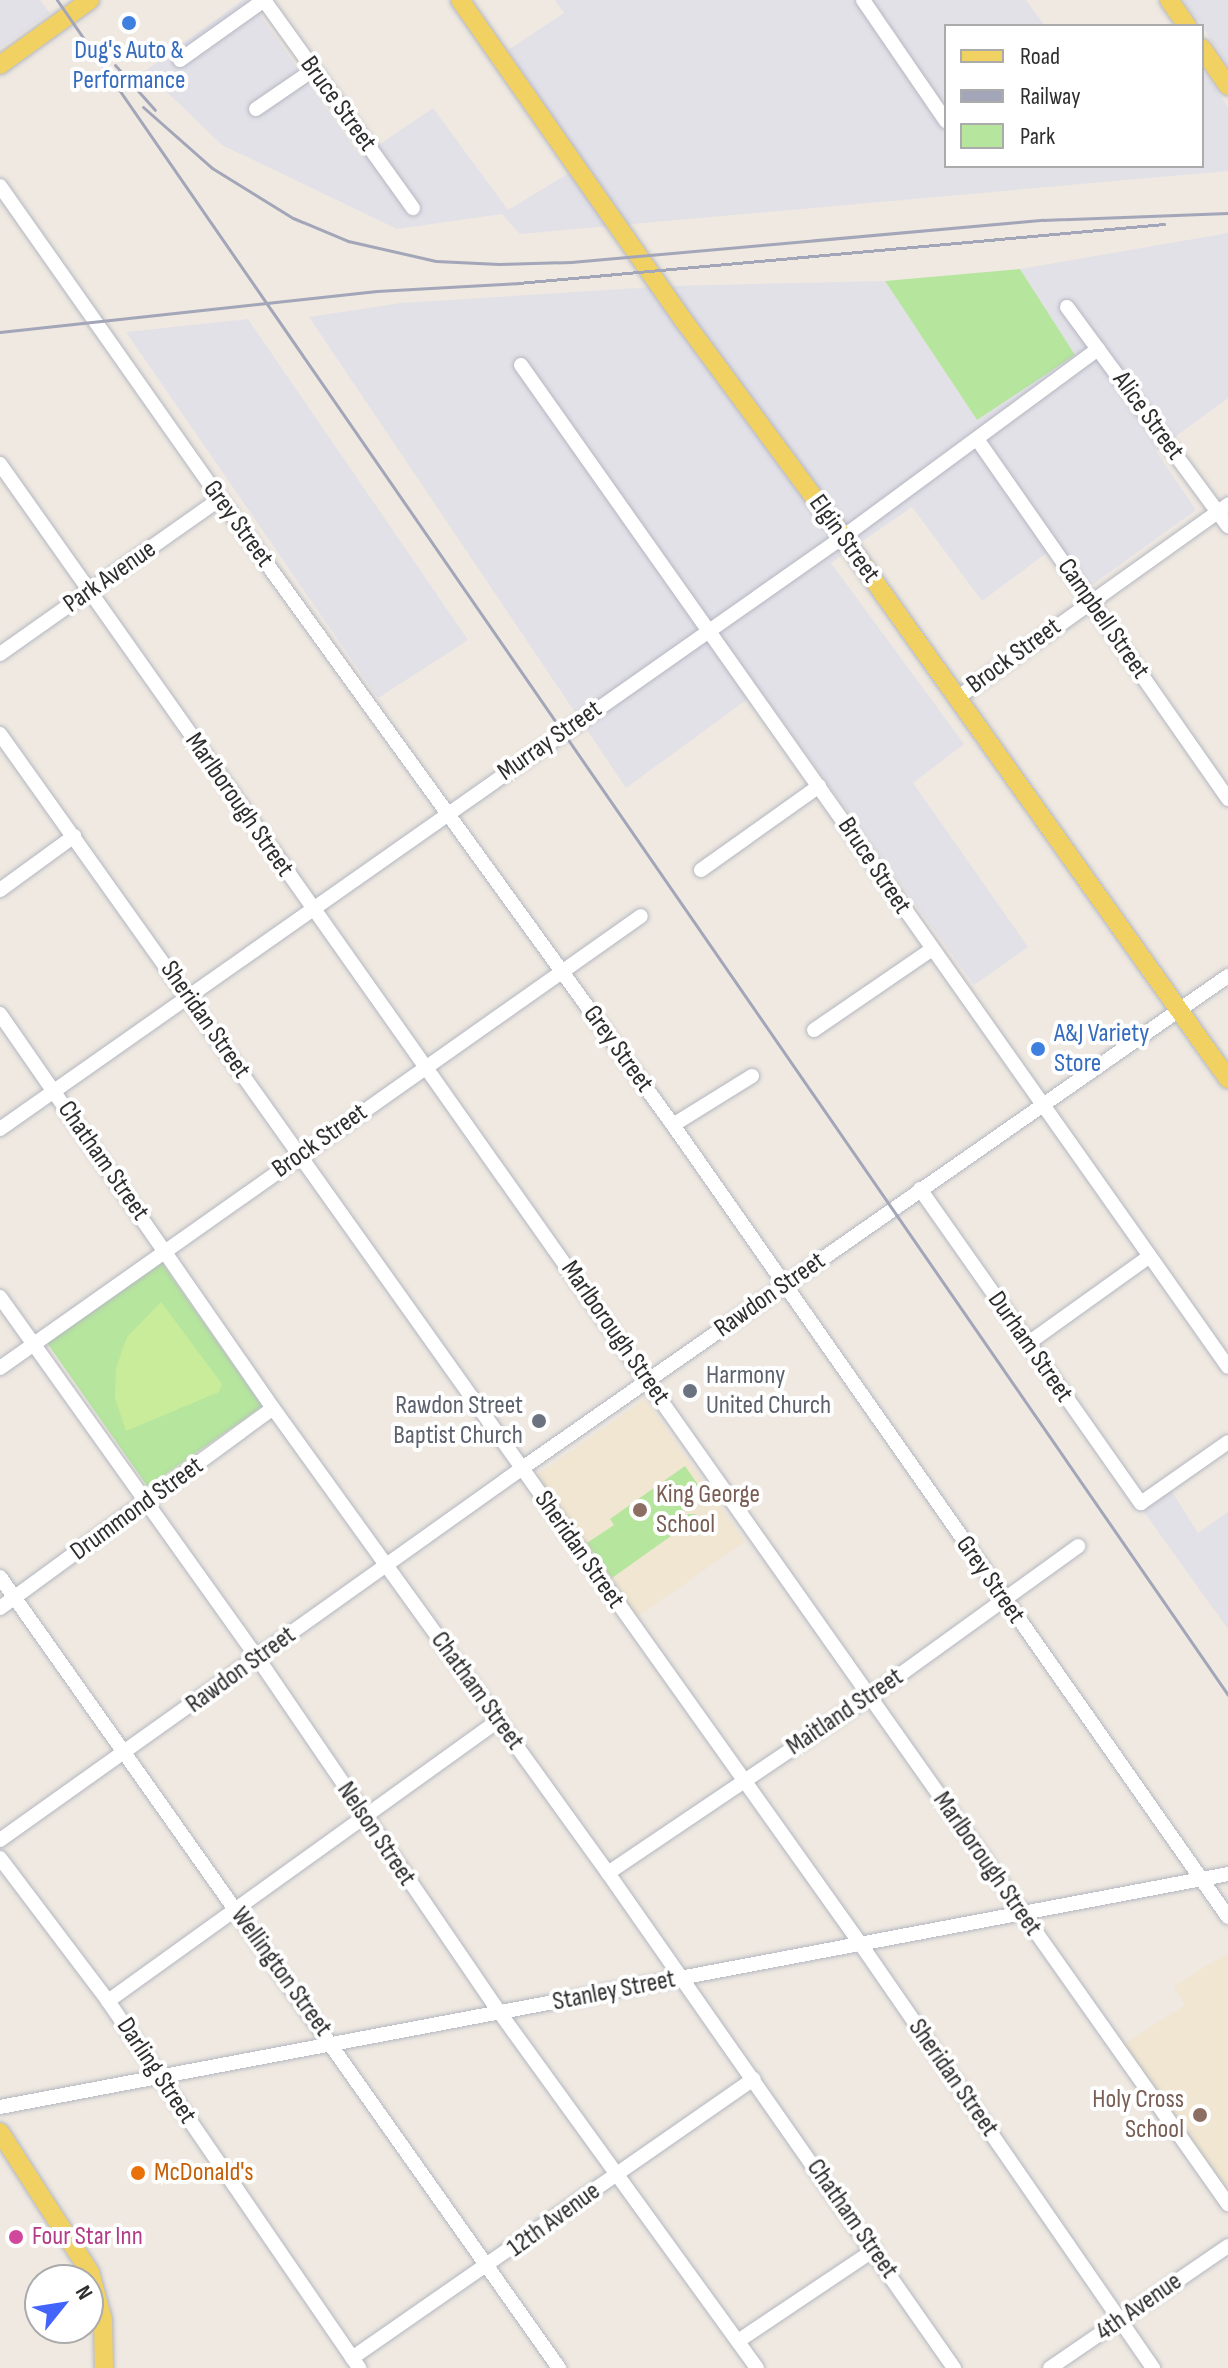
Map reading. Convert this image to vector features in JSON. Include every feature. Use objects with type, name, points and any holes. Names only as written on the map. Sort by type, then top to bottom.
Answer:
[{"type":"main road","points":[[0,65],[90,0]]},
{"type":"main road","name":"Elgin Street","points":[[460,0],[684,321],[843,537],[1228,1079]]},
{"type":"main road","points":[[1169,0],[1186,24]]},
{"type":"main road","points":[[1204,51],[1228,86]]},
{"type":"main road","points":[[0,2132],[90,2272],[103,2320],[104,2368]]},
{"type":"street","points":[[180,60],[264,0]]},
{"type":"street","name":"Bruce Street","points":[[264,0],[413,208]]},
{"type":"street","points":[[863,0],[944,118]]},
{"type":"street","points":[[256,109],[313,70]]},
{"type":"street","name":"Grey Street","points":[[0,186],[220,499],[673,1125],[1228,1917]]},
{"type":"street","name":"Alice Street","points":[[1067,307],[1223,508],[1228,526]]},
{"type":"street","name":"Murray Street","points":[[0,1129],[843,537],[1098,349]]},
{"type":"street","name":"Bruce Street","points":[[521,365],[1228,1367]]},
{"type":"street","name":"Campbell Street","points":[[977,439],[1228,799]]},
{"type":"street","name":"Marlborough Street","points":[[0,464],[1228,2204]]},
{"type":"street","name":"Park Avenue","points":[[0,654],[220,499]]},
{"type":"street","name":"Brock Street","points":[[957,698],[1223,508]]},
{"type":"street","name":"Sheridan Street","points":[[0,734],[862,1946],[1153,2368]]},
{"type":"street","points":[[701,870],[819,786]]},
{"type":"street","points":[[0,890],[74,836]]},
{"type":"street","name":"Brock Street","points":[[0,1368],[641,916]]},
{"type":"street","points":[[814,1030],[931,950]]},
{"type":"street","name":"Rawdon Street","points":[[0,1840],[521,1469],[1228,976]]},
{"type":"street","name":"Chatham Street","points":[[0,1014],[273,1408],[608,1873],[954,2368]]},
{"type":"street","points":[[673,1125],[752,1076]]},
{"type":"street","name":"Durham Street","points":[[920,1189],[1141,1503],[1228,1442]]},
{"type":"street","points":[[1027,1344],[1150,1256]]},
{"type":"street","name":"Nelson Street","points":[[0,1297],[257,1657],[500,2013],[757,2368]]},
{"type":"street","name":"Drummond Street","points":[[0,1608],[273,1408]]},
{"type":"street","name":"Maitland Street","points":[[608,1873],[869,1697],[1078,1546]]},
{"type":"street","name":"Wellington Street","points":[[0,1577],[559,2368]]},
{"type":"street","points":[[108,2001],[499,1720]]},
{"type":"street","name":"Darling Street","points":[[0,1858],[108,2001],[355,2363]]},
{"type":"street","name":"Stanley Street","points":[[0,2107],[862,1946],[1228,1874]]},
{"type":"street","name":"12th Avenue","points":[[355,2363],[754,2079]]},
{"type":"street","name":"4th Avenue","points":[[1050,2368],[1228,2246]]},
{"type":"street","points":[[738,2341],[874,2250]]},
{"type":"shaded area","points":[[0,0],[40,0],[50,13],[0,48]]},
{"type":"shaded area","points":[[243,0],[249,0],[361,157],[433,108],[508,210],[584,164],[508,50],[564,13],[555,0],[1026,0],[1044,24],[944,24],[944,168],[1204,168],[1204,72],[1228,107],[1228,171],[520,234],[502,214],[397,229],[222,145],[145,71]]},
{"type":"shaded area","points":[[1183,0],[1228,0],[1228,66],[1204,29],[1204,24],[1201,24]]},
{"type":"shaded area","points":[[1228,233],[1228,398],[1156,451],[1196,510],[1085,590],[1055,547],[982,601],[912,507],[831,563],[964,744],[913,783],[1028,947],[974,985],[760,690],[626,788],[309,317],[401,303],[671,286],[885,281],[977,420],[1074,355],[1020,269]]},
{"type":"shaded area","points":[[248,319],[468,640],[378,698],[126,332]]},
{"type":"shaded area","name":"King George School","points":[[645,1399],[745,1542],[632,1621],[532,1478]]},
{"type":"shaded area","points":[[1168,1485],[1198,1533],[1228,1512],[1228,1629],[1139,1505]]},
{"type":"shaded area","name":"Holy Cross School","points":[[1228,1953],[1228,2186],[1224,2188],[1123,2045],[1185,2005],[1174,1986]]},
{"type":"green space","points":[[1020,269],[1075,355],[977,420],[885,281]]},
{"type":"green space","points":[[162,1263],[262,1406],[148,1487],[47,1343]]},
{"type":"green space","points":[[161,1302],[222,1384],[219,1392],[126,1431],[115,1398],[116,1368],[127,1337]]},
{"type":"green space","points":[[685,1466],[701,1489],[686,1499],[691,1506],[672,1519],[678,1531],[612,1578],[587,1543],[614,1525],[610,1519]]},
{"type":"green space","points":[[688,1514],[695,1514],[711,1526],[698,1535],[680,1530]]},
{"type":"railway","points":[[57,0],[1228,1695]]},
{"type":"railway","points":[[115,65],[155,110]]},
{"type":"railway","points":[[143,107],[212,168],[293,218],[348,241],[436,261],[499,264],[571,262],[1043,220],[1228,213]]},
{"type":"railway","points":[[0,332],[377,291],[518,283],[1164,224]]},
{"type":"place","name":"Dug's Auto & Performance","points":[[129,23]]},
{"type":"place","name":"A&J Variety Store","points":[[1038,1049]]},
{"type":"place","name":"Harmony United Church","points":[[690,1391]]},
{"type":"place","name":"Rawdon Street Baptist Church","points":[[539,1421]]},
{"type":"place","name":"King George School","points":[[640,1510]]},
{"type":"place","name":"Holy Cross School","points":[[1200,2115]]},
{"type":"place","name":"McDonald's","points":[[138,2173]]},
{"type":"place","name":"Four Star Inn","points":[[16,2237]]}]
